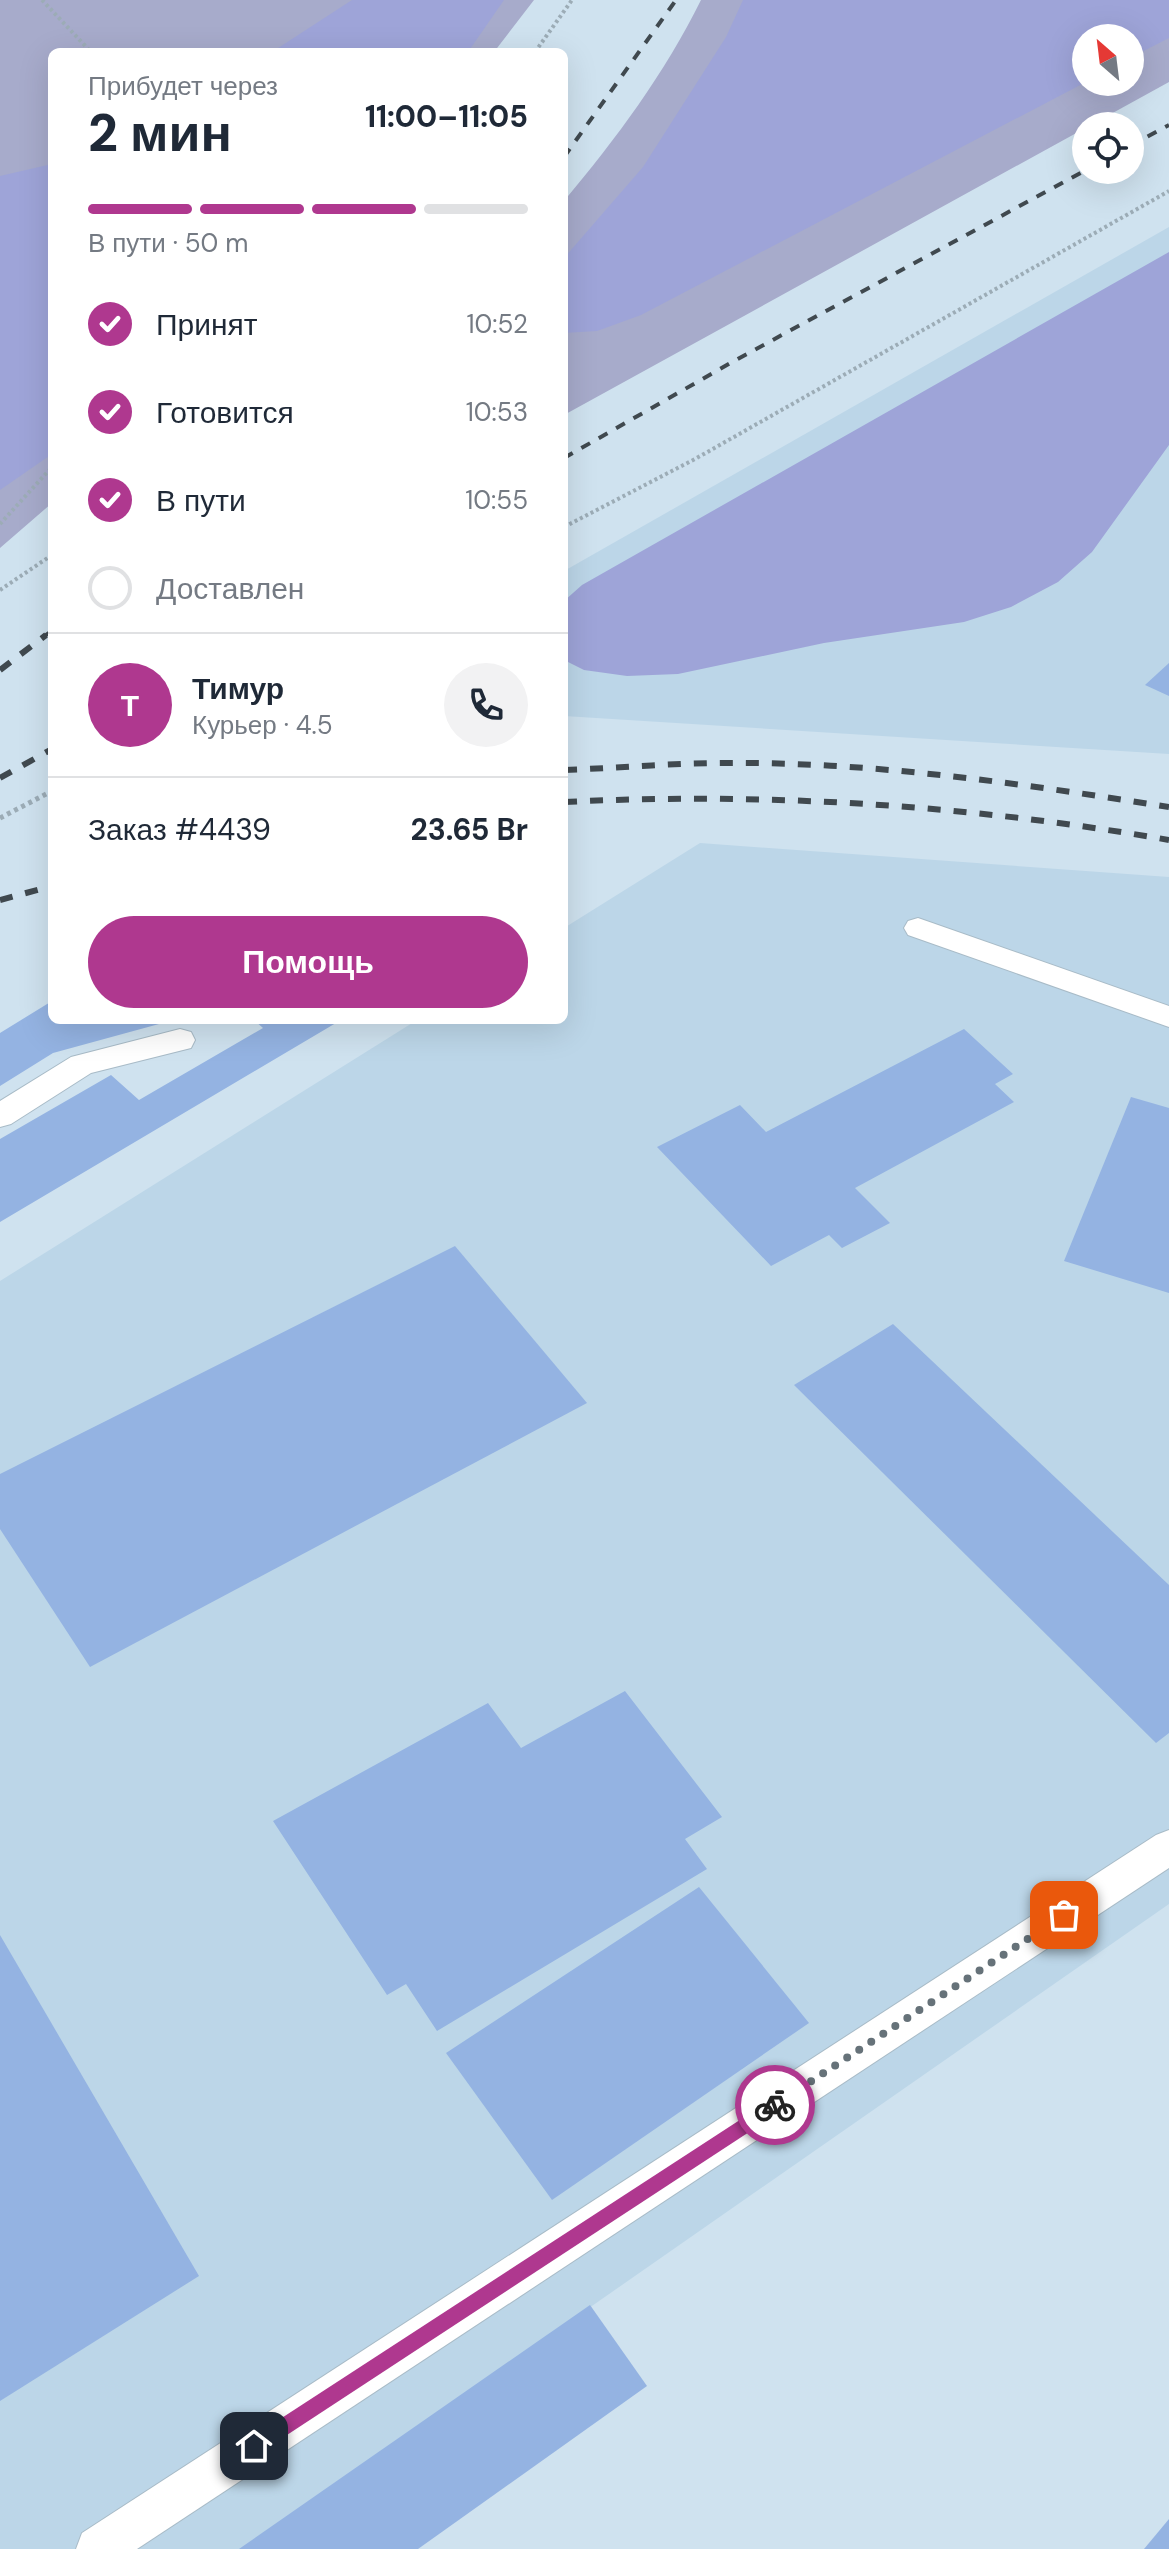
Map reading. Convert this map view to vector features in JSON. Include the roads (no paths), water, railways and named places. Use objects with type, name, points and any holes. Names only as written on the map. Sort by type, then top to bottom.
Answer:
[{"type":"lane","points":[[918,928],[1169,1017]]},
{"type":"lane","points":[[0,1116],[82,1065],[180,1040]]},
{"type":"lane","points":[[98,2549],[1169,1847]]},
{"type":"railway","points":[[568,151],[676,0]]},
{"type":"railway","points":[[1144,138],[1169,125]]},
{"type":"railway","points":[[568,456],[734,361],[1072,178]]},
{"type":"railway","points":[[0,670],[46,635]]},
{"type":"railway","points":[[0,778],[48,751]]},
{"type":"railway","points":[[568,770],[707,763],[839,766],[1004,783],[1169,807]]},
{"type":"railway","points":[[568,802],[716,799],[868,804],[1018,818],[1169,840]]},
{"type":"railway","points":[[0,900],[48,887]]}]
